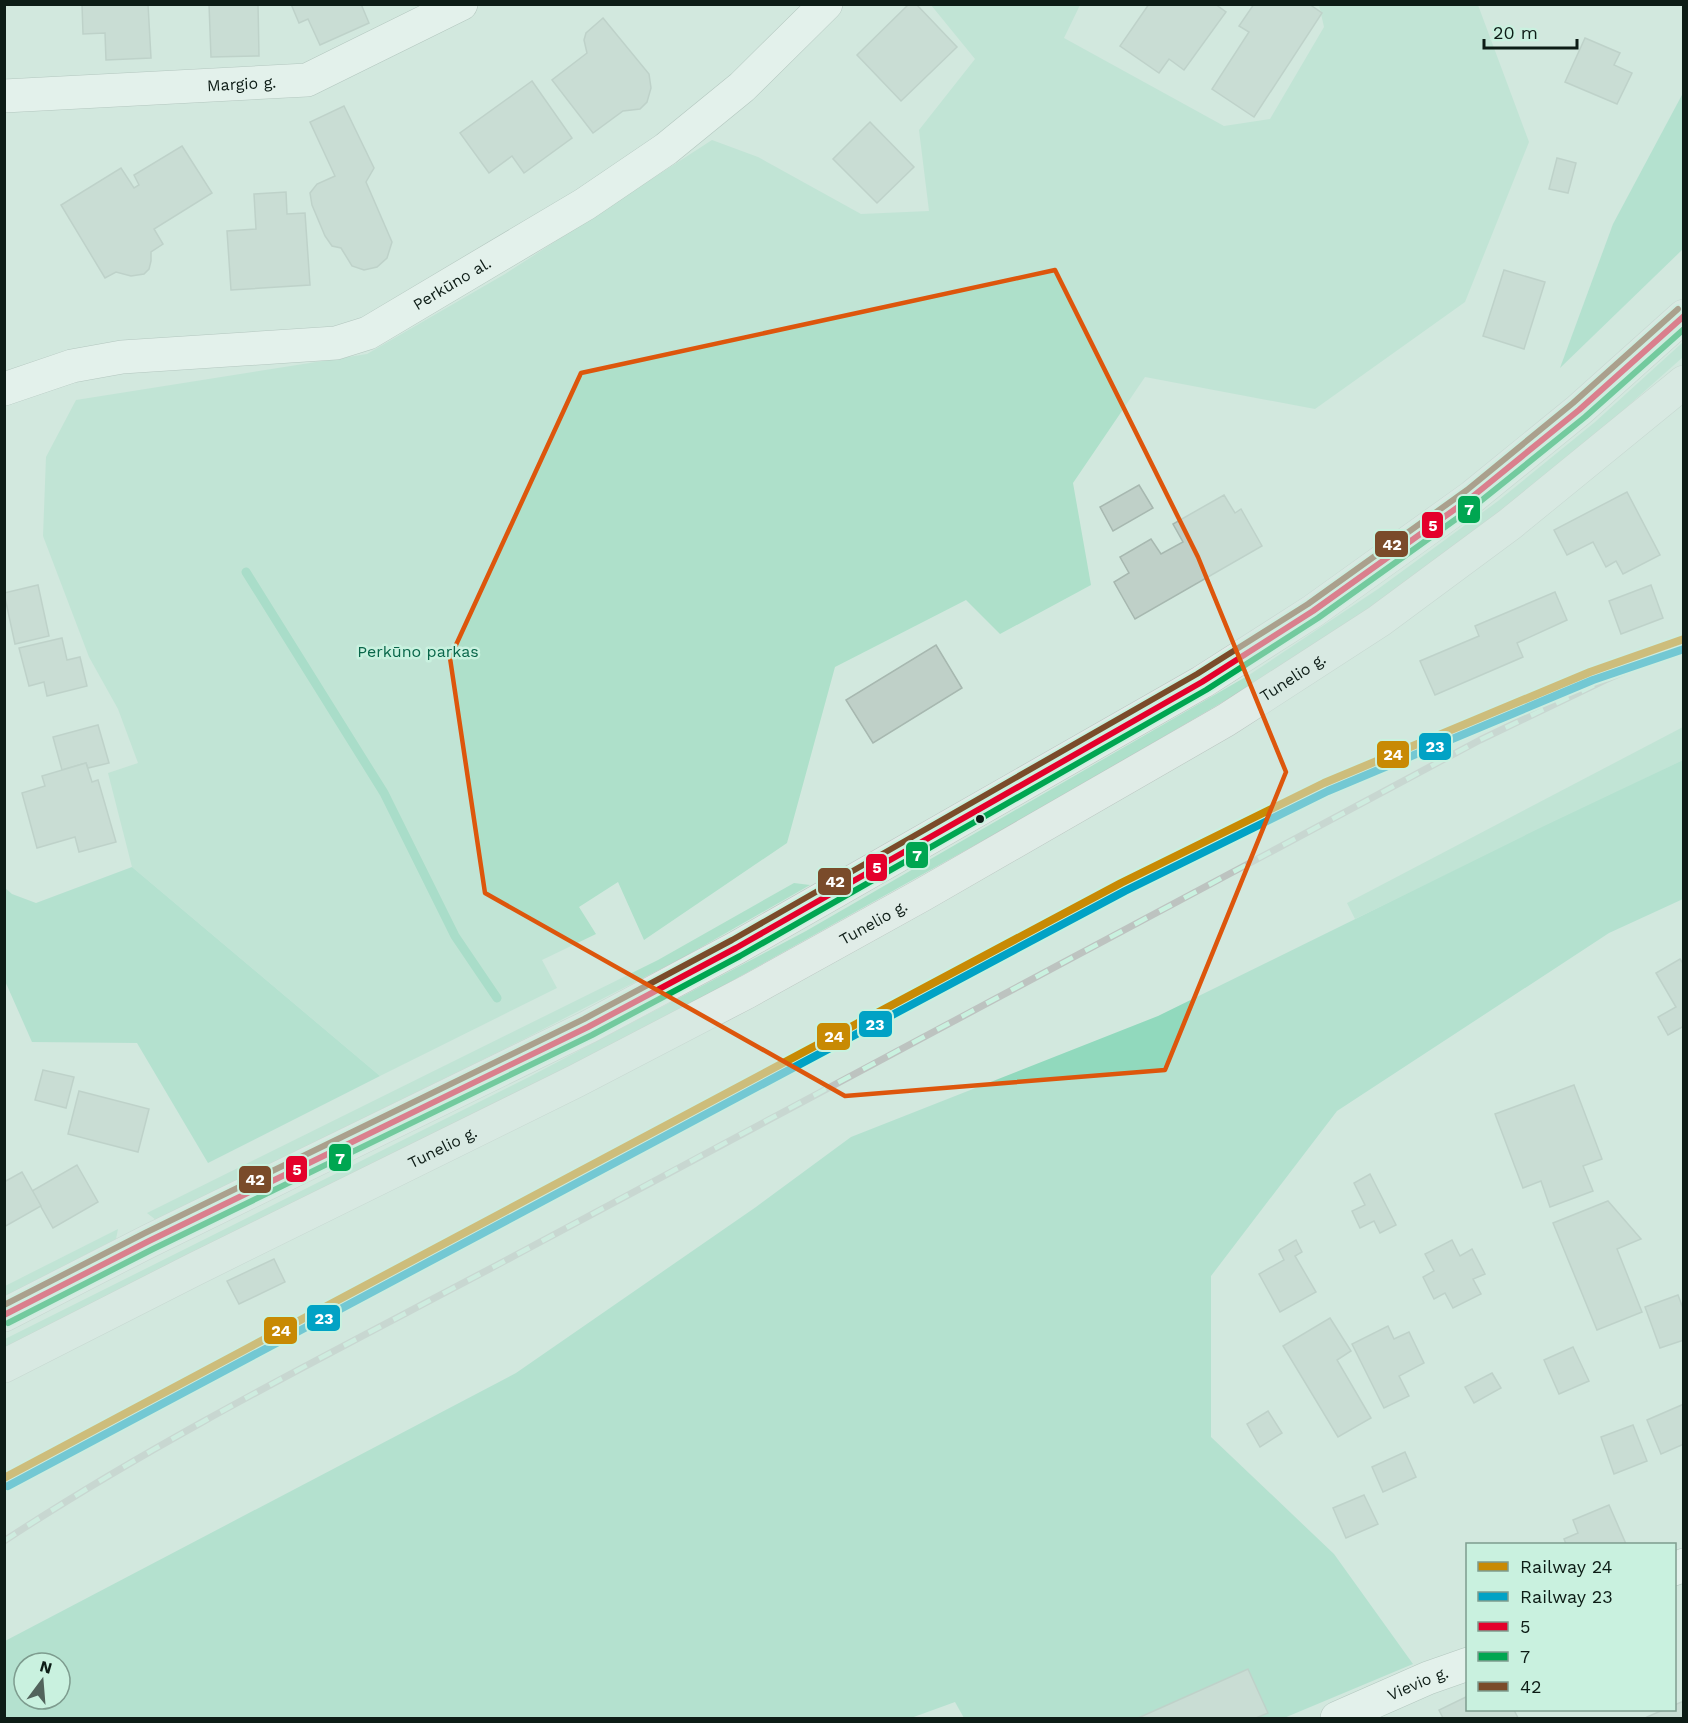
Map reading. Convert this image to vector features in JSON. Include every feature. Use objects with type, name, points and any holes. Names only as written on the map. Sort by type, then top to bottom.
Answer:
[{"type":"main road","points":[[4,1315],[149,1241],[588,1027],[736,948],[1202,682],[1313,611],[1472,497],[1579,410],[1683,316]]},
{"type":"main road","name":"Tunelio g.","points":[[4,1366],[576,1081],[727,1002],[922,895],[1226,720],[1379,621],[1463,559],[1510,524],[1683,382]]},
{"type":"street","name":"Margio g.","points":[[4,96],[307,80],[461,4]]},
{"type":"street","name":"Perkūno al.","points":[[4,389],[72,366],[122,357],[336,343],[368,333],[585,204],[666,149],[742,87],[826,4]]},
{"type":"street","name":"Vievio g.","points":[[1337,1719],[1428,1678],[1466,1664]]},
{"type":"highlighted area","points":[[1055,270],[1198,557],[1286,772],[1165,1070],[845,1096],[485,893],[450,658],[581,373]]},
{"type":"green space","name":"Perkūno parkas","points":[[931,5],[1080,5],[1064,38],[1224,126],[1270,119],[1324,27],[1319,5],[1478,5],[1529,142],[1465,302],[1315,409],[1145,377],[1073,483],[1091,585],[1000,634],[966,600],[835,667],[787,843],[644,940],[618,882],[579,907],[596,934],[542,960],[557,988],[380,1076],[132,867],[108,773],[138,763],[118,709],[89,657],[43,536],[46,457],[76,400],[367,354],[505,274],[712,140],[758,157],[861,214],[929,211],[919,130],[975,59]]},
{"type":"green space","points":[[1683,93],[1683,249],[1560,368],[1613,224]]},
{"type":"green space","points":[[1683,342],[1683,357],[1602,429],[1504,508],[1384,598],[1255,683],[1054,801],[660,1021],[5,1348],[5,1339],[529,1077],[806,931],[1249,675],[1378,589],[1498,501],[1595,422]]},
{"type":"green space","points":[[1683,727],[1683,760],[1355,919],[1347,903]]},
{"type":"green space","points":[[1683,760],[1683,899],[1609,933],[1337,1111],[1211,1276],[1211,1437],[1334,1554],[1413,1664],[1284,1718],[964,1718],[955,1702],[911,1718],[5,1718],[5,1641],[516,1373],[756,1207],[851,1137],[1158,1016]]},
{"type":"green space","points":[[132,867],[380,1076],[208,1163],[137,1043],[32,1042],[5,981],[5,888],[12,894],[36,903]]},
{"type":"green space","points":[[794,883],[810,885],[684,957],[524,1039],[156,1220],[147,1213],[658,960]]},
{"type":"green space","points":[[118,1229],[116,1239],[5,1296],[5,1286]]},
{"type":"building","points":[[82,4],[148,4],[151,58],[106,60],[105,33],[83,34]]},
{"type":"building","points":[[209,4],[258,4],[259,56],[211,57]]},
{"type":"building","points":[[291,4],[361,4],[369,23],[320,45],[308,19],[299,23]]},
{"type":"building","points":[[909,4],[916,4],[957,47],[901,101],[857,55]]},
{"type":"building","points":[[1149,4],[1215,4],[1226,12],[1184,70],[1169,59],[1159,73],[1120,46]]},
{"type":"building","points":[[1254,4],[1309,4],[1322,13],[1254,117],[1212,89],[1249,32],[1239,26]]},
{"type":"building","points":[[603,18],[649,74],[651,88],[647,102],[640,109],[623,111],[593,133],[552,80],[587,53],[584,40],[586,33]]},
{"type":"building","points":[[1585,38],[1620,53],[1614,65],[1632,73],[1617,104],[1565,82]]},
{"type":"building","points":[[532,81],[572,138],[524,173],[512,156],[489,173],[460,133]]},
{"type":"building","points":[[344,106],[374,168],[366,182],[392,242],[387,258],[377,267],[364,270],[352,266],[341,248],[332,246],[325,236],[312,205],[310,193],[317,184],[335,176],[310,122]]},
{"type":"building","points":[[870,122],[914,167],[877,203],[833,159]]},
{"type":"building","points":[[182,146],[212,193],[154,229],[163,244],[151,252],[149,269],[144,274],[131,276],[116,272],[105,278],[61,205],[121,168],[134,188],[139,185],[134,175]]},
{"type":"building","points":[[1557,158],[1576,163],[1568,193],[1549,189]]},
{"type":"building","points":[[286,192],[287,214],[305,213],[310,285],[231,290],[227,231],[256,229],[254,194]]},
{"type":"building","points":[[1504,270],[1545,282],[1524,349],[1483,336]]},
{"type":"building","points":[[1139,485],[1153,508],[1113,531],[1100,507]]},
{"type":"building","points":[[1627,492],[1660,555],[1623,574],[1616,561],[1606,567],[1593,542],[1567,555],[1554,530]]},
{"type":"building","points":[[1224,495],[1235,513],[1241,509],[1262,546],[1135,619],[1114,582],[1129,573],[1120,557],[1151,539],[1161,554],[1183,542],[1173,524]]},
{"type":"building","points":[[38,585],[49,636],[15,644],[4,593]]},
{"type":"building","points":[[1651,585],[1663,618],[1621,634],[1609,601]]},
{"type":"building","points":[[1555,592],[1567,620],[1517,643],[1523,657],[1435,695],[1420,661],[1479,636],[1475,626]]},
{"type":"building","points":[[62,638],[67,660],[80,657],[87,686],[47,696],[44,682],[29,686],[19,648]]},
{"type":"building","points":[[936,645],[962,688],[873,743],[846,700]]},
{"type":"building","points":[[98,725],[109,763],[88,768],[86,763],[62,770],[53,737]]},
{"type":"building","points":[[86,763],[92,782],[98,780],[116,842],[79,852],[75,837],[37,848],[22,793],[45,786],[42,776]]},
{"type":"building","points":[[1680,959],[1684,965],[1684,1026],[1668,1035],[1658,1017],[1676,1007],[1656,973]]},
{"type":"building","points":[[43,1070],[74,1077],[66,1108],[35,1100]]},
{"type":"building","points":[[1574,1085],[1602,1159],[1583,1166],[1593,1191],[1550,1207],[1541,1181],[1523,1188],[1495,1114]]},
{"type":"building","points":[[79,1091],[149,1109],[138,1152],[68,1134]]},
{"type":"building","points":[[77,1165],[98,1202],[53,1228],[32,1191]]},
{"type":"building","points":[[22,1172],[41,1206],[4,1227],[4,1182]]},
{"type":"building","points":[[1370,1174],[1396,1225],[1380,1233],[1374,1221],[1360,1228],[1352,1211],[1365,1205],[1354,1183]]},
{"type":"building","points":[[1608,1201],[1641,1239],[1617,1249],[1642,1312],[1597,1330],[1553,1223]]},
{"type":"building","points":[[1296,1240],[1302,1252],[1295,1256],[1316,1292],[1280,1312],[1259,1274],[1284,1260],[1279,1250]]},
{"type":"building","points":[[1452,1240],[1460,1256],[1472,1249],[1485,1274],[1473,1279],[1481,1294],[1453,1308],[1445,1293],[1434,1299],[1423,1277],[1434,1271],[1425,1254]]},
{"type":"building","points":[[274,1259],[285,1282],[239,1304],[227,1281]]},
{"type":"building","points":[[1678,1295],[1684,1311],[1684,1340],[1660,1348],[1645,1307]]},
{"type":"building","points":[[1330,1318],[1351,1351],[1337,1360],[1371,1418],[1338,1437],[1283,1346]]},
{"type":"building","points":[[1388,1326],[1394,1339],[1409,1332],[1424,1363],[1399,1376],[1409,1396],[1384,1408],[1352,1344]]},
{"type":"building","points":[[1573,1347],[1589,1381],[1559,1394],[1544,1360]]},
{"type":"building","points":[[1492,1373],[1501,1388],[1474,1403],[1465,1387]]},
{"type":"building","points":[[1684,1404],[1684,1444],[1661,1454],[1647,1420]]},
{"type":"building","points":[[1268,1411],[1282,1433],[1260,1447],[1247,1424]]},
{"type":"building","points":[[1633,1425],[1647,1461],[1614,1474],[1601,1437]]},
{"type":"building","points":[[1405,1452],[1416,1477],[1383,1492],[1372,1467]]},
{"type":"building","points":[[1364,1495],[1378,1524],[1346,1538],[1333,1508]]},
{"type":"building","points":[[1609,1505],[1626,1543],[1566,1543],[1564,1539],[1578,1533],[1573,1520]]},
{"type":"building","points":[[1248,1669],[1268,1713],[1256,1718],[1138,1718]]},
{"type":"building","points":[[1466,1697],[1466,1711],[1514,1711],[1518,1718],[1443,1718],[1439,1710]]},
{"type":"building","points":[[1684,1701],[1684,1718],[1647,1717],[1661,1711],[1676,1711],[1676,1704]]},
{"type":"waterway","points":[[246,572],[384,793],[455,936],[497,998]]},
{"type":"railway","points":[[4,1541],[135,1460],[270,1385],[1480,740],[1605,680],[1684,646]]},
{"type":"rail line","name":"24","points":[[4,1478],[1121,883],[1324,783],[1590,672],[1684,639]]},
{"type":"rail line","name":"23","points":[[8,1486],[1125,891],[1328,791],[1593,680],[1684,649]]},
{"type":"transit line","name":"42","points":[[4,1305],[145,1233],[584,1019],[732,940],[1197,674],[1308,604],[1467,490],[1573,403],[1678,309]]},
{"type":"transit line","name":"5","points":[[4,1315],[149,1241],[588,1027],[736,948],[1202,682],[1313,611],[1472,497],[1579,410],[1684,316]]},
{"type":"transit line","name":"7","points":[[8,1323],[153,1249],[592,1035],[740,956],[1206,690],[1318,618],[1477,504],[1585,417],[1684,329]]}]
